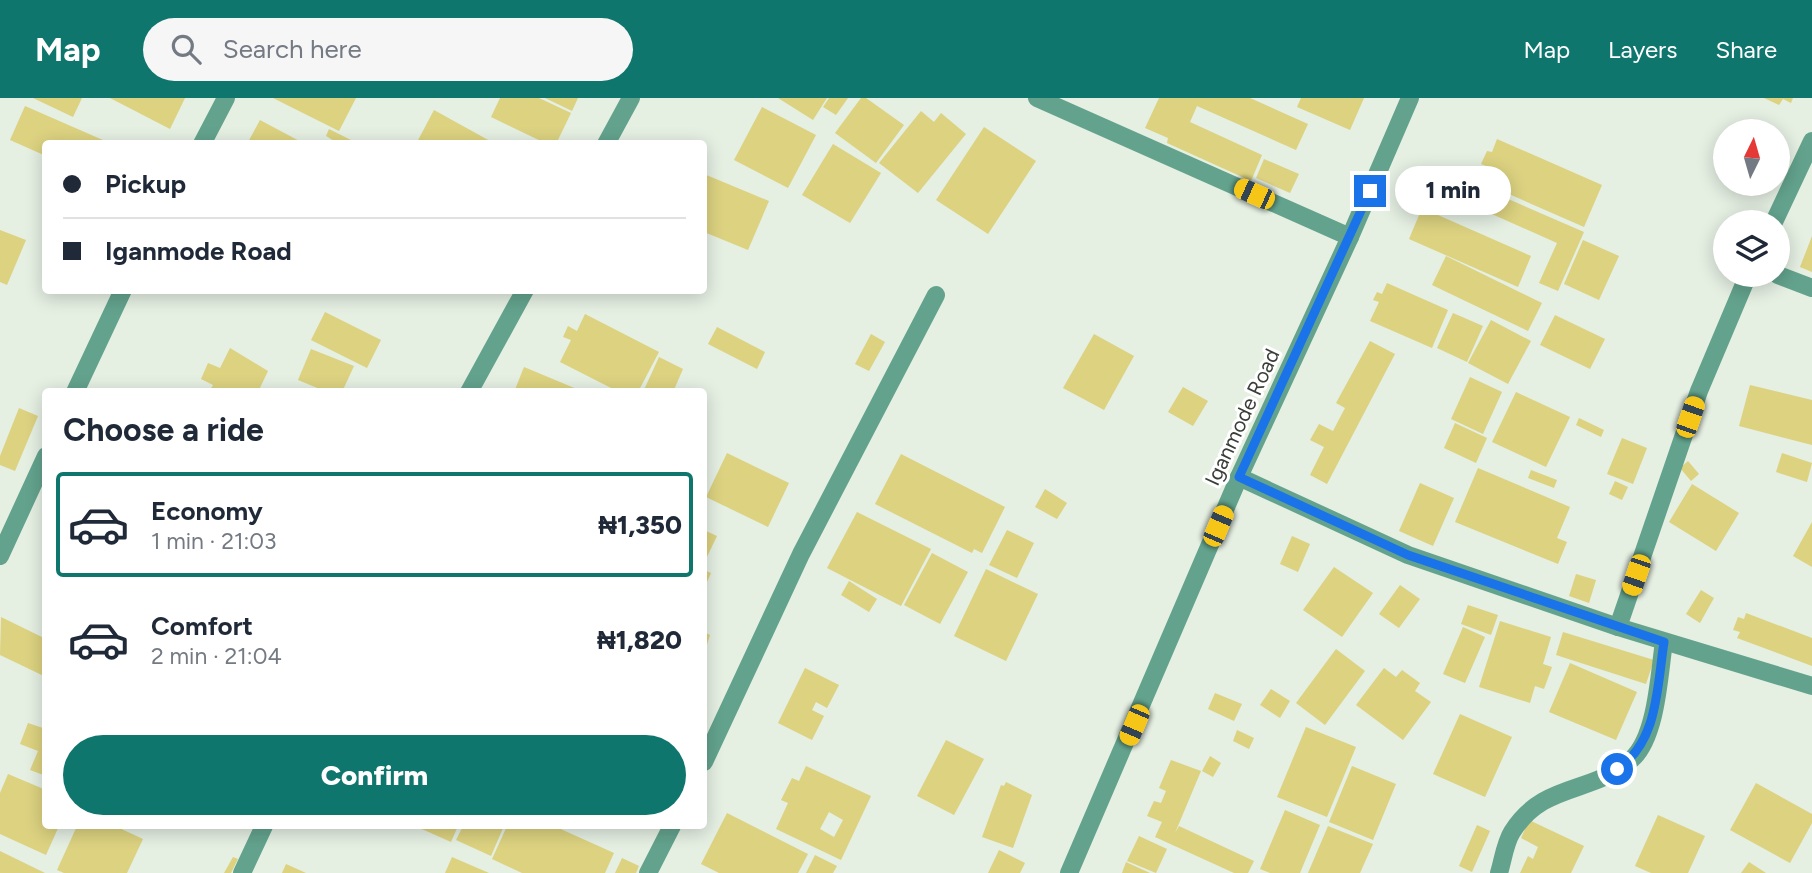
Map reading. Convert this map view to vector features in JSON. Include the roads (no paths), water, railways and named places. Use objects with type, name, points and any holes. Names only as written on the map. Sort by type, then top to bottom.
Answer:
[{"type":"street","points":[[204,140],[226,98]]},
{"type":"street","points":[[608,140],[631,98]]},
{"type":"street","points":[[1037,98],[1350,237]]},
{"type":"street","name":"Iganmode Road","points":[[1069,873],[1239,477],[1350,237],[1410,98]]},
{"type":"street","points":[[1780,210],[1812,141]]},
{"type":"street","points":[[1790,280],[1812,288]]},
{"type":"street","points":[[1618,627],[1699,391],[1743,287]]},
{"type":"street","points":[[77,388],[121,294]]},
{"type":"street","points":[[471,388],[523,294]]},
{"type":"street","points":[[707,756],[801,554],[936,295]]},
{"type":"street","points":[[0,556],[42,465]]},
{"type":"street","points":[[1239,477],[1408,555],[1664,642],[1812,685]]},
{"type":"street","points":[[1499,873],[1510,834],[1532,807],[1554,794],[1600,780],[1634,758],[1651,724],[1664,642]]},
{"type":"street","points":[[242,873],[263,829]]},
{"type":"street","points":[[648,873],[671,829]]}]
